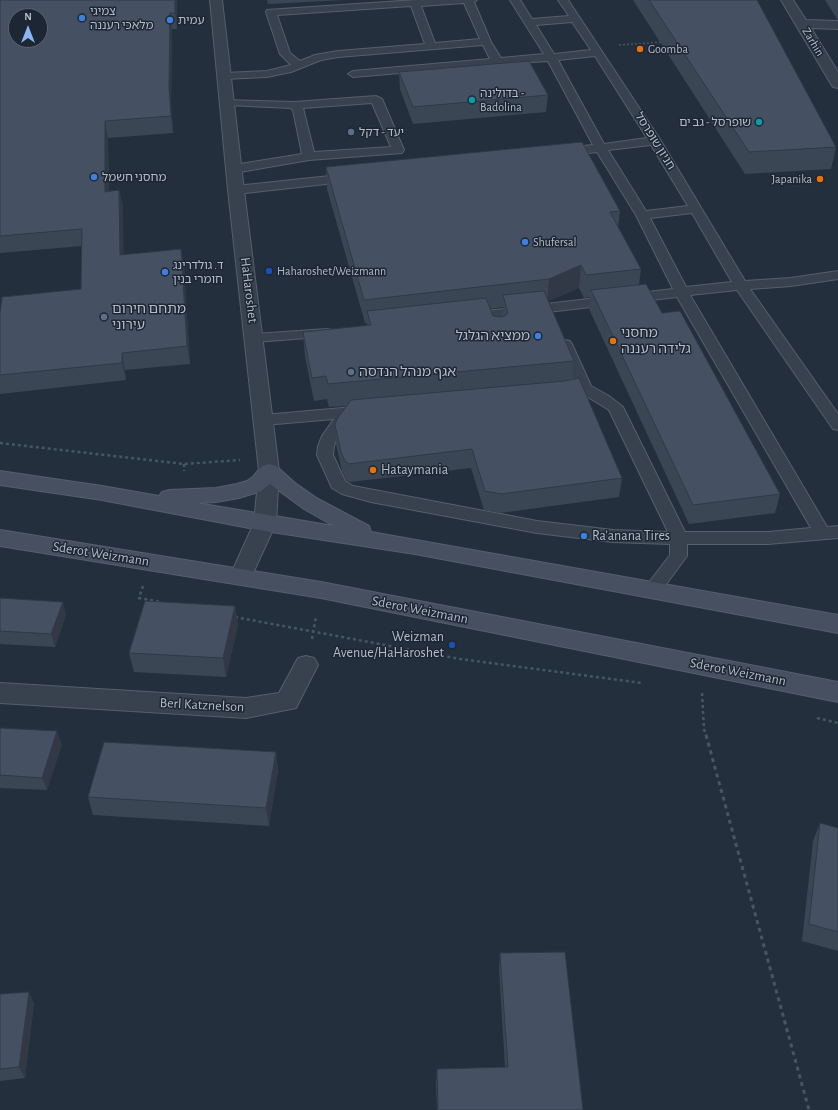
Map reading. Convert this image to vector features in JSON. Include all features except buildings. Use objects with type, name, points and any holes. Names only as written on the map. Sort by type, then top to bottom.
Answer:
[{"type":"main road","points":[[102,493],[144,497],[216,495],[254,486],[260,482],[268,465],[288,488],[342,522],[364,533],[415,546]]},
{"type":"main road","points":[[0,478],[102,493],[265,524],[415,546],[838,624]]},
{"type":"main road","name":"Sderot Weizmann","points":[[0,538],[321,590],[838,692]]},
{"type":"street","name":"HaHaroshet","points":[[216,0],[236,190],[255,338],[268,465],[265,524],[241,576]]},
{"type":"street","name":"Zarhin","points":[[787,0],[837,82]]},
{"type":"street","points":[[802,24],[838,25]]},
{"type":"street","name":"Berl Katznelson","points":[[0,692],[246,708],[287,701],[306,665]]},
{"type":"lane","points":[[468,0],[486,42],[498,62]]},
{"type":"lane","points":[[298,65],[285,54],[270,12],[472,0]]},
{"type":"lane","points":[[346,413],[330,436],[326,446],[325,455],[338,484],[348,490],[371,496],[537,527],[613,536],[651,538],[768,538],[830,533],[681,292],[642,215],[601,148],[551,57],[515,0]]},
{"type":"lane","name":"חניון שופרסל","points":[[563,0],[655,141],[741,285],[838,425]]},
{"type":"lane","points":[[415,3],[431,46]]},
{"type":"lane","points":[[529,22],[576,19]]},
{"type":"lane","points":[[224,76],[267,74],[287,70],[319,57],[338,54],[486,42]]},
{"type":"lane","points":[[353,74],[551,57],[596,50]]},
{"type":"lane","points":[[227,102],[294,105],[376,99],[398,150],[309,156],[234,169]]},
{"type":"lane","points":[[294,105],[298,109],[309,156]]},
{"type":"lane","points":[[554,153],[655,141]]},
{"type":"lane","points":[[236,190],[361,176]]},
{"type":"lane","points":[[642,215],[696,209]]},
{"type":"lane","points":[[454,319],[741,285],[791,282],[838,275]]},
{"type":"lane","points":[[791,282],[838,287]]},
{"type":"lane","points":[[548,308],[554,321]]},
{"type":"lane","points":[[492,314],[496,328]]},
{"type":"lane","points":[[255,338],[339,332]]},
{"type":"lane","points":[[560,335],[585,389]]},
{"type":"lane","points":[[548,394],[585,389],[604,398],[616,407],[679,537],[678,556],[653,589]]},
{"type":"lane","points":[[264,420],[369,411]]},
{"type":"path","points":[[596,50],[665,42]]},
{"type":"path","points":[[0,443],[184,464],[268,465]]},
{"type":"path","points":[[143,584],[139,598],[162,602]]},
{"type":"path","points":[[306,665],[321,590]]},
{"type":"path","points":[[230,616],[460,659],[648,684]]},
{"type":"path","points":[[694,690],[710,693]]},
{"type":"path","points":[[702,691],[704,729],[809,1110]]},
{"type":"path","points":[[815,718],[838,723]]},
{"type":"place","name":"צמיגי מלאכי רעננה","points":[[82,18]]},
{"type":"place","name":"עמית","points":[[170,20]]},
{"type":"place","name":"Goomba","points":[[640,49]]},
{"type":"place","name":"בדולינה - Badolina","points":[[472,100]]},
{"type":"place","name":"שופרסל - גב ים","points":[[759,122]]},
{"type":"place","name":"יעד - דקל","points":[[351,132]]},
{"type":"place","name":"מחסני חשמל","points":[[94,177]]},
{"type":"place","name":"Japanika","points":[[820,179]]},
{"type":"place","name":"Shufersal","points":[[525,242]]},
{"type":"place","name":"Haharoshet/Weizmann","points":[[269,271]]},
{"type":"place","name":"ד. גולדרינג חומרי בנין","points":[[165,272]]},
{"type":"place","name":"מתחם חירום עירוני","points":[[104,317]]},
{"type":"place","name":"ממציא הגלגל","points":[[538,336]]},
{"type":"place","name":"מחסני גלידה רעננה","points":[[613,341]]},
{"type":"place","name":"אגף מנהל הנדסה","points":[[351,372]]},
{"type":"place","name":"Hataymania","points":[[373,470]]},
{"type":"place","name":"Ra'anana Tires","points":[[584,536]]},
{"type":"place","name":"Weizman Avenue/HaHaroshet","points":[[452,645]]}]
